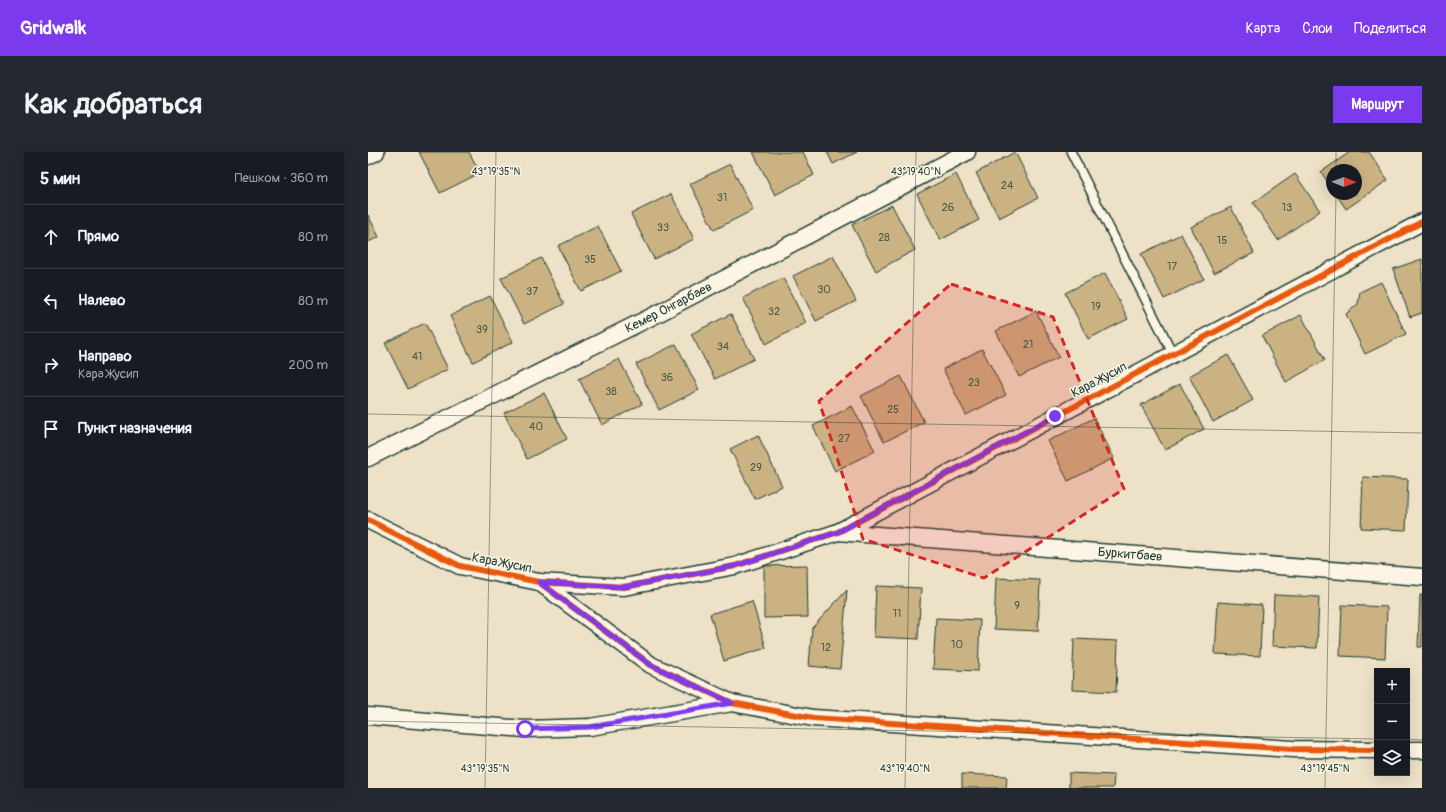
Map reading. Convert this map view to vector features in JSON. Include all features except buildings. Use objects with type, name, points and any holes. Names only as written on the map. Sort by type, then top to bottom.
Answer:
[{"type":"street","points":[[368,156],[376,152]]},
{"type":"street","name":"Кемер Онгарбаев","points":[[368,458],[659,313],[967,152]]},
{"type":"street","name":"Кара Жусип","points":[[368,520],[460,566],[539,582],[624,587],[735,566],[838,532],[1422,222]]},
{"type":"street","name":"Буркитбаев","points":[[838,532],[1422,577]]},
{"type":"street","points":[[539,582],[651,665],[732,703],[813,718],[1293,749],[1374,750]]},
{"type":"street","points":[[368,716],[525,729],[590,727],[732,703]]},
{"type":"street","points":[[1410,750],[1422,750]]},
{"type":"lane","points":[[1071,152],[1173,354]]},
{"type":"highlighted area","points":[[951,284],[1053,317],[1124,489],[984,578],[863,539],[819,401]]},
{"type":"cycle path","points":[[368,520],[460,566],[539,582],[624,587],[735,566],[838,532],[1422,222]]},
{"type":"cycle path","points":[[539,582],[651,665],[732,703],[813,718],[1293,749],[1374,750]]},
{"type":"route","points":[[525,729],[590,727],[732,703],[651,665],[539,582],[624,587],[735,566],[838,532],[1055,416]]}]
